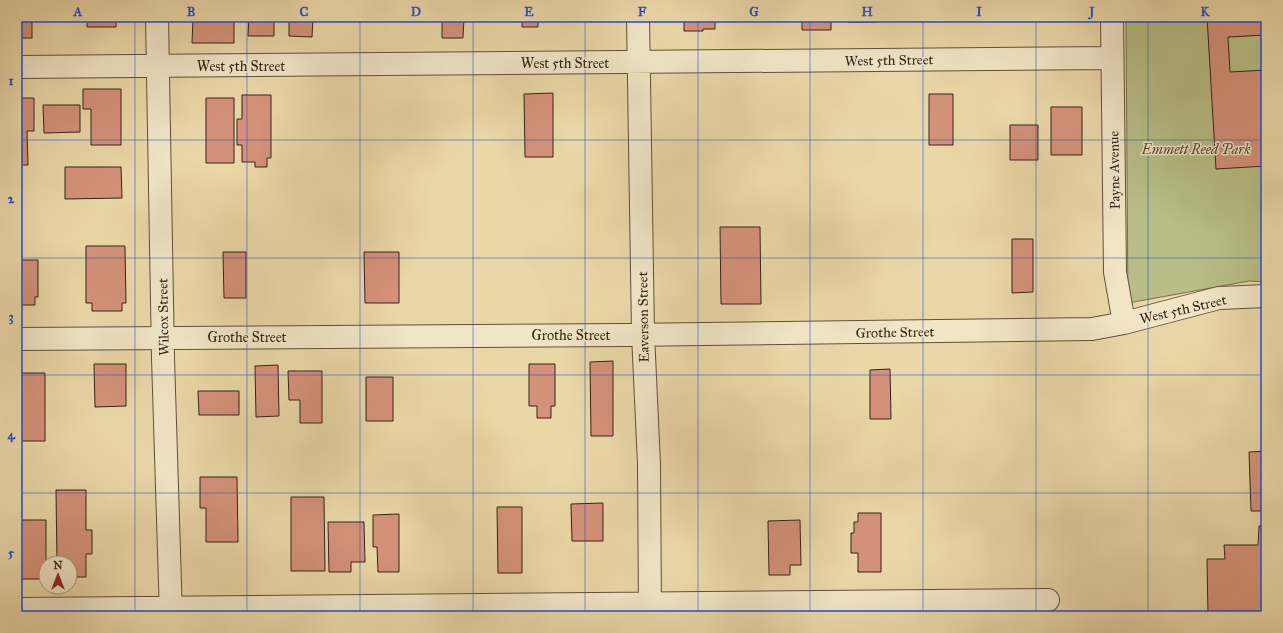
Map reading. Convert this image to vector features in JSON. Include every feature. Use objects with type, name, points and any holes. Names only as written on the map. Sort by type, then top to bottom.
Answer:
[{"type":"street","name":"Wilcox Street","points":[[158,17],[163,338],[171,612]]},
{"type":"street","name":"Eaverson Street","points":[[638,17],[643,334],[649,464],[650,610]]},
{"type":"street","name":"Payne Avenue","points":[[1112,17],[1115,272],[1124,323]]},
{"type":"street","name":"West 5th Street","points":[[17,67],[1112,58]]},
{"type":"street","name":"West 5th Street","points":[[1124,323],[1219,298],[1266,296]]},
{"type":"street","name":"Grothe Street","points":[[17,339],[1092,329],[1124,323]]},
{"type":"street","points":[[17,609],[171,612],[650,610],[1048,600]]},
{"type":"green space","name":"Emmett Reed Park","points":[[1126,17],[1266,17],[1266,282],[1249,281],[1128,303]]},
{"type":"building","points":[[17,17],[32,17],[32,38],[17,38]]},
{"type":"building","points":[[87,17],[116,17],[116,27],[87,27]]},
{"type":"building","points":[[193,17],[234,17],[234,43],[192,43]]},
{"type":"building","points":[[249,17],[274,17],[274,36],[248,36]]},
{"type":"building","points":[[289,17],[313,17],[312,37],[289,36]]},
{"type":"building","points":[[442,17],[464,17],[463,38],[442,38]]},
{"type":"building","points":[[522,17],[538,17],[538,27],[522,27]]},
{"type":"building","points":[[680,17],[715,17],[715,29],[703,29],[703,31],[684,31],[684,19],[680,19]]},
{"type":"building","points":[[799,17],[831,17],[831,30],[802,30],[802,21],[799,21]]},
{"type":"building","points":[[848,17],[876,17],[876,22],[848,22]]},
{"type":"building","points":[[1009,17],[1038,17],[1038,18],[1009,19]]},
{"type":"building","points":[[1207,17],[1266,17],[1266,35],[1228,37],[1230,72],[1266,70],[1266,166],[1216,169]]},
{"type":"building","points":[[83,89],[121,89],[121,145],[91,145],[91,109],[83,109]]},
{"type":"building","points":[[553,93],[553,157],[525,157],[524,94]]},
{"type":"building","points":[[929,94],[953,94],[953,145],[929,145]]},
{"type":"building","points":[[242,95],[271,95],[271,158],[267,158],[267,167],[255,167],[255,162],[242,162],[242,145],[237,145],[237,119],[242,119]]},
{"type":"building","points":[[17,98],[34,98],[34,131],[27,131],[28,165],[17,165]]},
{"type":"building","points":[[206,98],[234,98],[234,163],[206,163]]},
{"type":"building","points":[[43,105],[80,105],[80,132],[44,133]]},
{"type":"building","points":[[1051,107],[1082,107],[1082,155],[1051,155]]},
{"type":"building","points":[[1010,125],[1038,125],[1038,160],[1010,160]]},
{"type":"building","points":[[65,167],[121,167],[122,198],[65,199]]},
{"type":"building","points":[[720,227],[760,227],[761,304],[721,304]]},
{"type":"building","points":[[1012,239],[1033,239],[1033,292],[1012,293]]},
{"type":"building","points":[[86,246],[125,246],[126,303],[122,303],[122,311],[92,311],[92,303],[86,303]]},
{"type":"building","points":[[223,252],[246,252],[246,298],[224,298]]},
{"type":"building","points":[[364,252],[399,252],[399,303],[365,303]]},
{"type":"building","points":[[17,260],[38,260],[38,297],[35,297],[35,305],[17,305]]},
{"type":"building","points":[[613,361],[613,436],[591,436],[590,362]]},
{"type":"building","points":[[94,364],[126,364],[126,406],[95,407]]},
{"type":"building","points":[[529,364],[555,364],[555,406],[551,406],[551,418],[537,418],[537,406],[529,406]]},
{"type":"building","points":[[278,365],[279,416],[256,417],[255,366]]},
{"type":"building","points":[[890,369],[891,419],[870,419],[870,370]]},
{"type":"building","points":[[288,371],[322,371],[322,423],[300,423],[300,400],[289,400]]},
{"type":"building","points":[[17,373],[45,373],[45,441],[17,441]]},
{"type":"building","points":[[366,377],[393,377],[393,421],[366,421]]},
{"type":"building","points":[[198,391],[239,391],[239,415],[199,415]]},
{"type":"building","points":[[1266,451],[1266,511],[1251,511],[1249,452]]},
{"type":"building","points":[[200,477],[237,477],[238,542],[206,542],[206,508],[200,508]]},
{"type":"building","points":[[56,490],[86,490],[86,530],[92,530],[92,554],[86,554],[86,577],[78,577],[78,555],[57,555]]},
{"type":"building","points":[[291,497],[324,497],[325,571],[291,571]]},
{"type":"building","points":[[603,503],[603,541],[572,541],[571,504]]},
{"type":"building","points":[[497,507],[522,507],[522,573],[498,573]]},
{"type":"building","points":[[858,513],[881,513],[881,572],[858,572],[858,553],[851,553],[851,533],[854,533],[854,522],[858,522]]},
{"type":"building","points":[[399,514],[399,572],[378,572],[377,547],[373,547],[373,515]]},
{"type":"building","points":[[17,520],[46,520],[46,555],[38,555],[38,579],[17,579]]},
{"type":"building","points":[[800,520],[801,565],[790,565],[790,575],[769,575],[768,521]]},
{"type":"building","points":[[328,522],[364,522],[365,562],[351,562],[351,572],[329,572]]},
{"type":"building","points":[[1259,526],[1266,526],[1266,616],[1208,616],[1207,559],[1225,559],[1224,545],[1258,545]]}]
